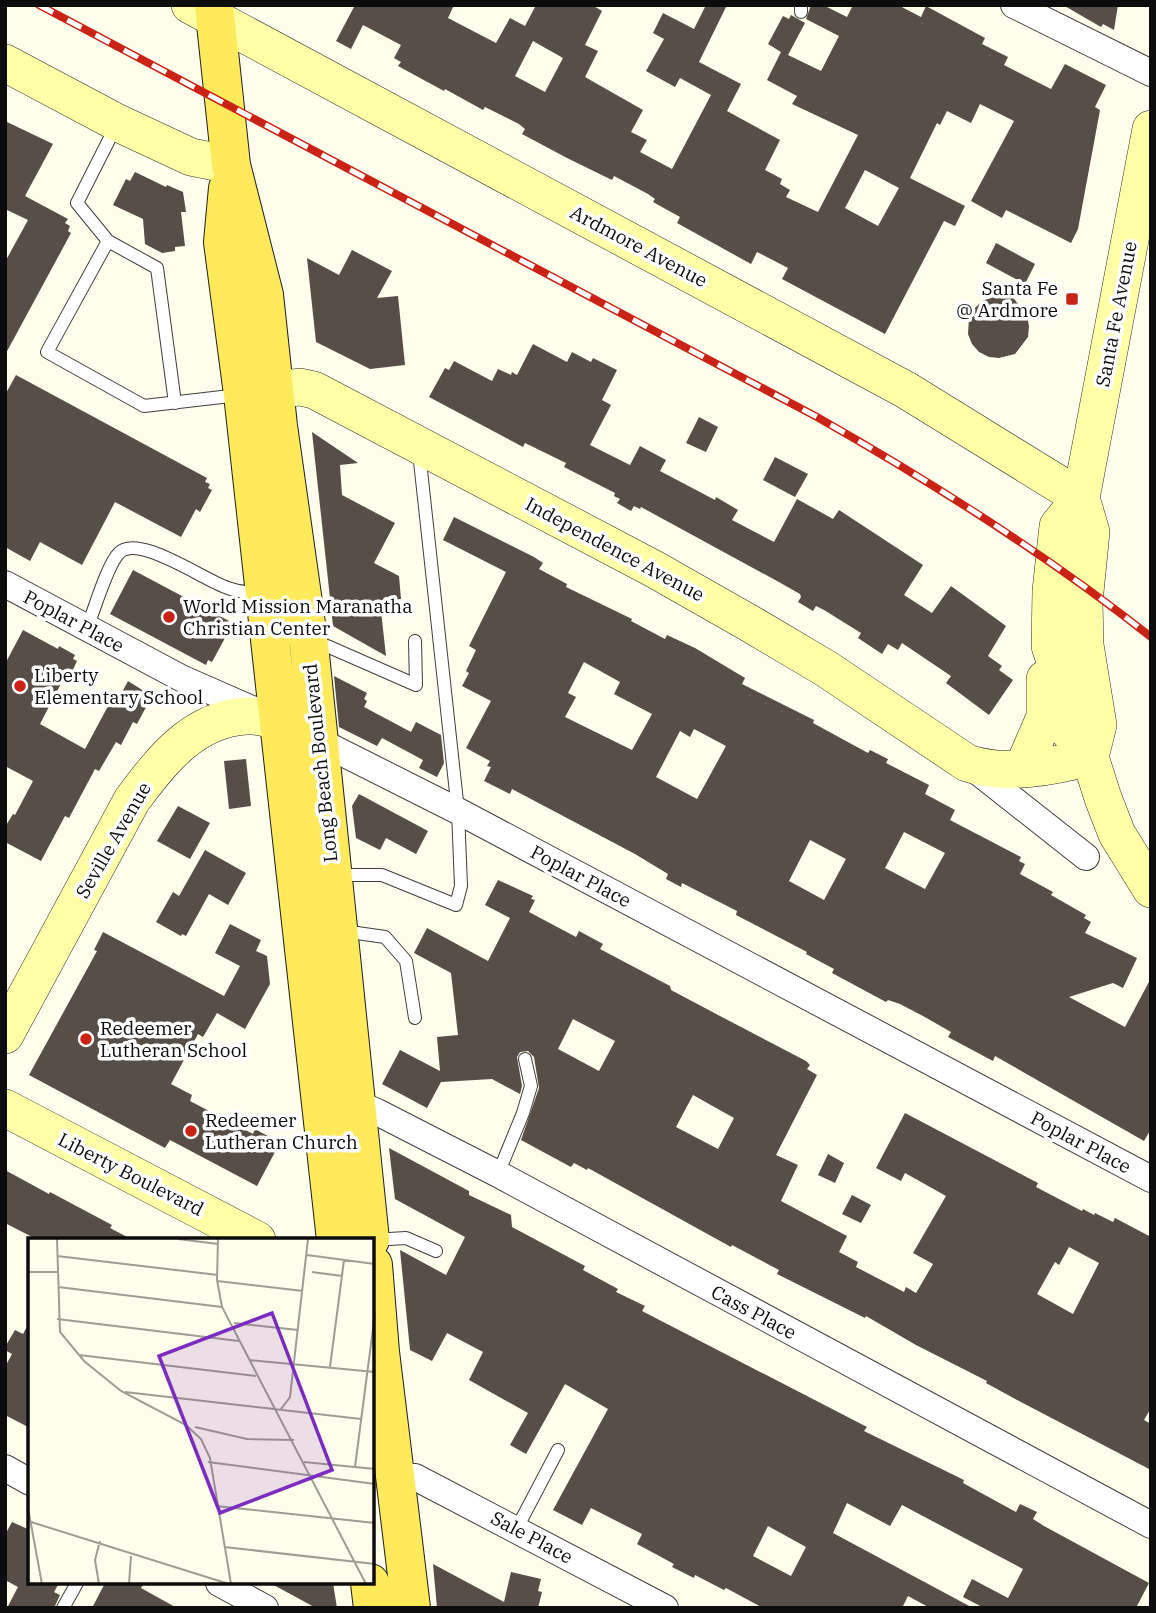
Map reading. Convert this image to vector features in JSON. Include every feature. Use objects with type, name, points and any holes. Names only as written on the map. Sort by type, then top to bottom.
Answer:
[{"type":"main road","name":"Long Beach Boulevard","points":[[206,10],[231,165],[264,295],[258,392],[264,595],[336,1238]]},
{"type":"main road","name":"Long Beach Boulevard","points":[[258,392],[309,645],[370,1238]]},
{"type":"main road","points":[[374,1279],[380,1353],[411,1608]]},
{"type":"main road","points":[[370,1585],[373,1608]]},
{"type":"street","points":[[1014,5],[1151,73]]},
{"type":"street","name":"Ardmore Avenue","points":[[206,10],[906,390],[1081,498]]},
{"type":"street","points":[[5,63],[191,158],[231,165]]},
{"type":"street","name":"Santa Fe Avenue","points":[[1090,757],[1098,725],[1085,645],[1084,603],[1091,532],[1081,498],[1151,129]]},
{"type":"street","name":"Independence Avenue","points":[[258,392],[300,387],[314,390],[654,569],[825,668],[967,763],[1086,857]]},
{"type":"street","name":"Santa Fe Avenue","points":[[1081,498],[1058,526],[1051,591],[1050,646],[1059,673],[1068,730],[1090,757],[1102,798],[1117,834],[1138,872],[1151,889]]},
{"type":"street","name":"Poplar Place","points":[[5,584],[181,678],[278,720],[458,811],[1151,1179]]},
{"type":"street","points":[[1023,768],[1045,717],[1044,673],[1050,646]]},
{"type":"street","name":"Seville Avenue","points":[[5,1035],[132,800],[158,765],[178,744],[199,730],[246,716],[278,720]]},
{"type":"street","name":"Independence Avenue","points":[[967,763],[983,768],[1023,768],[1090,757]]},
{"type":"street","name":"Cass Place","points":[[356,1104],[377,1112],[498,1174],[1151,1525]]},
{"type":"street","name":"Liberty Boulevard","points":[[5,1108],[253,1238]]},
{"type":"street","points":[[5,1468],[28,1481]]},
{"type":"street","name":"Sale Place","points":[[396,1476],[415,1477],[517,1528],[665,1608]]},
{"type":"street","points":[[223,1585],[265,1608]]},
{"type":"lane","points":[[118,123],[77,204],[108,241],[157,268],[175,403]]},
{"type":"lane","points":[[108,241],[47,352],[144,406],[258,392]]},
{"type":"lane","points":[[331,875],[382,874],[456,905],[461,886],[458,811],[418,444]]},
{"type":"lane","points":[[87,628],[114,559],[122,550],[130,548],[146,549],[228,588],[264,595]]},
{"type":"lane","points":[[309,645],[327,646],[416,685],[415,641]]},
{"type":"lane","points":[[339,930],[385,937],[406,961],[415,1018]]},
{"type":"lane","points":[[498,1174],[531,1086],[525,1059]]},
{"type":"lane","points":[[374,1240],[406,1238],[436,1251]]},
{"type":"lane","points":[[517,1528],[558,1450]]},
{"type":"lane","points":[[63,1608],[76,1585]]},
{"type":"building","points":[[355,5],[454,5],[448,18],[496,43],[510,18],[525,26],[536,5],[592,5],[602,11],[585,45],[598,51],[585,77],[643,110],[631,132],[647,140],[640,152],[672,169],[711,95],[680,78],[675,87],[646,71],[664,39],[653,33],[663,13],[694,29],[706,5],[727,5],[699,62],[741,84],[727,111],[780,140],[765,170],[782,179],[780,184],[790,190],[786,197],[818,212],[858,135],[792,104],[797,96],[767,80],[781,52],[768,44],[783,16],[789,19],[791,15],[805,23],[788,55],[821,71],[839,36],[806,19],[811,5],[823,5],[847,17],[853,5],[898,5],[921,17],[926,6],[985,38],[982,44],[1008,57],[1004,65],[1051,89],[1065,64],[1106,85],[1095,107],[1100,110],[1078,229],[1071,243],[1006,210],[1002,218],[971,201],[1014,121],[980,104],[971,123],[947,111],[940,125],[937,123],[910,178],[965,206],[955,226],[944,221],[885,334],[782,279],[788,268],[757,252],[751,264],[677,223],[680,217],[653,202],[655,199],[648,194],[614,176],[612,180],[567,158],[522,134],[525,129],[519,124],[485,107],[483,110],[398,66],[401,62],[394,58],[401,45],[363,25],[351,49],[336,41]],"holes":[[[533,41],[563,58],[545,92],[515,76]],[[865,170],[899,188],[878,226],[845,208]]]},
{"type":"building","points":[[1063,5],[1118,5],[1114,30],[1103,24],[1101,27]]},
{"type":"building","points":[[5,121],[53,144],[25,196],[68,219],[65,223],[70,226],[68,231],[71,233],[5,355],[5,262],[28,220],[5,209]]},
{"type":"building","points":[[135,172],[183,192],[186,212],[181,212],[185,246],[162,253],[145,244],[143,219],[113,205],[126,179],[130,181]]},
{"type":"building","points":[[996,243],[1035,264],[1025,284],[986,263]]},
{"type":"building","points":[[352,250],[392,271],[377,298],[398,296],[405,365],[370,369],[316,342],[307,258],[339,275]]},
{"type":"building","points":[[1009,292],[1027,316],[1028,337],[1015,354],[999,358],[989,357],[979,352],[972,344],[968,334],[969,318],[982,301]]},
{"type":"building","points":[[533,344],[567,362],[572,352],[591,362],[593,358],[617,370],[602,400],[611,405],[590,445],[630,465],[640,446],[666,460],[660,471],[738,510],[732,520],[774,542],[797,499],[833,519],[839,510],[923,565],[904,595],[932,613],[951,586],[1006,626],[988,656],[1002,666],[999,670],[1013,680],[989,715],[946,683],[951,676],[902,643],[898,650],[888,644],[882,654],[858,638],[861,633],[824,610],[816,606],[813,611],[798,602],[800,594],[641,507],[640,509],[634,506],[631,511],[617,503],[620,499],[614,496],[615,493],[564,467],[566,463],[525,443],[523,447],[429,397],[445,368],[449,370],[454,361],[492,381],[498,369],[517,375]]},
{"type":"building","points":[[16,375],[207,478],[205,482],[210,484],[208,488],[212,490],[200,512],[196,509],[181,537],[115,502],[82,565],[40,542],[30,561],[5,547],[5,395]]},
{"type":"building","points":[[699,417],[718,427],[706,452],[686,443]]},
{"type":"building","points":[[312,432],[358,463],[340,465],[342,495],[395,523],[374,563],[399,576],[401,599],[380,602],[386,656],[333,626]]},
{"type":"building","points":[[775,457],[808,474],[795,497],[763,480]]},
{"type":"building","points":[[454,517],[534,557],[543,563],[539,569],[567,584],[566,587],[632,619],[631,621],[665,639],[667,635],[695,648],[745,678],[742,684],[814,720],[813,723],[868,753],[870,750],[888,759],[886,763],[929,785],[925,794],[955,810],[950,820],[1021,857],[1019,861],[1025,864],[1020,874],[1053,892],[1051,895],[1086,915],[1084,918],[1091,922],[1085,933],[1137,958],[1123,988],[1113,983],[1069,997],[1125,1027],[1151,978],[1151,1129],[1144,1141],[995,1056],[993,1061],[948,1037],[951,1032],[923,1016],[900,1004],[888,1000],[886,1002],[832,973],[834,969],[736,915],[737,911],[682,883],[681,887],[666,879],[668,874],[635,854],[512,789],[510,794],[484,781],[491,767],[487,766],[490,761],[466,748],[491,701],[462,686],[476,650],[469,646],[506,572],[443,540]],"holes":[[[584,662],[620,682],[614,694],[652,714],[632,750],[565,717],[576,697],[568,693]],[[694,729],[726,746],[697,799],[656,777],[680,731],[690,737]],[[904,832],[945,853],[925,889],[885,868]],[[810,840],[846,859],[824,900],[789,881]]]},
{"type":"building","name":"World Mission Maranatha Christian Center","points":[[133,570],[229,621],[227,625],[231,627],[212,662],[208,660],[206,665],[110,614]]},
{"type":"building","points":[[23,630],[75,655],[73,659],[77,661],[70,676],[66,674],[40,724],[85,749],[114,695],[119,698],[128,681],[152,696],[137,724],[133,722],[121,745],[116,742],[99,771],[95,769],[69,818],[65,816],[41,861],[5,842],[5,827],[13,814],[15,815],[33,781],[5,766],[5,664]]},
{"type":"building","points":[[334,676],[367,693],[364,707],[411,732],[416,722],[441,735],[444,763],[437,777],[419,768],[423,760],[382,738],[377,746],[339,727]]},
{"type":"building","points":[[246,759],[251,806],[229,809],[224,761]]},
{"type":"building","points":[[359,794],[428,831],[416,854],[386,838],[380,850],[356,838],[352,806]]},
{"type":"building","points":[[178,806],[210,823],[190,859],[157,841]]},
{"type":"building","points":[[205,850],[246,873],[228,905],[209,894],[186,936],[181,936],[156,922],[173,892],[179,896]]},
{"type":"building","points":[[498,880],[533,896],[531,899],[535,900],[529,912],[576,937],[579,931],[603,944],[600,949],[670,986],[671,990],[806,1061],[810,1065],[807,1069],[817,1075],[776,1155],[798,1165],[781,1201],[847,1236],[839,1252],[858,1262],[856,1267],[904,1292],[906,1287],[916,1293],[933,1264],[913,1253],[946,1196],[905,1173],[901,1181],[876,1168],[905,1113],[1038,1183],[1036,1187],[1082,1211],[1083,1209],[1094,1215],[1095,1213],[1113,1222],[1115,1218],[1151,1237],[1151,1408],[1144,1420],[1151,1424],[1151,1470],[866,1316],[865,1318],[777,1274],[779,1270],[732,1245],[731,1247],[588,1168],[587,1170],[574,1163],[571,1167],[521,1140],[539,1088],[534,1057],[528,1051],[520,1052],[517,1057],[522,1086],[520,1094],[492,1079],[441,1082],[427,1108],[382,1084],[400,1050],[440,1071],[437,1037],[458,1035],[451,973],[414,953],[427,928],[488,961],[510,918],[485,905]],"holes":[[[573,1019],[615,1041],[599,1071],[558,1049]],[[693,1095],[734,1118],[718,1149],[676,1127]],[[1069,1247],[1099,1263],[1073,1314],[1037,1294],[1055,1262],[1059,1265]]]},
{"type":"building","points":[[230,924],[261,940],[256,951],[267,956],[270,984],[245,1029],[217,1013],[203,1037],[198,1034],[171,1084],[192,1095],[190,1101],[253,1134],[255,1129],[275,1140],[270,1149],[275,1152],[257,1186],[170,1140],[165,1148],[29,1075],[97,951],[94,950],[103,932],[224,996],[240,966],[215,953]]},
{"type":"building","points":[[389,1148],[469,1191],[469,1195],[511,1215],[512,1227],[585,1266],[583,1270],[618,1289],[616,1292],[645,1306],[642,1311],[867,1427],[864,1431],[964,1480],[963,1483],[1016,1512],[1020,1504],[1037,1512],[1033,1519],[1044,1526],[1149,1583],[1136,1608],[984,1608],[963,1597],[972,1579],[1008,1598],[1023,1569],[902,1505],[890,1526],[847,1503],[833,1533],[973,1608],[930,1608],[908,1596],[902,1608],[763,1608],[726,1588],[724,1590],[672,1567],[674,1564],[637,1544],[642,1534],[591,1508],[582,1525],[553,1510],[608,1409],[565,1384],[526,1454],[510,1445],[528,1413],[469,1380],[483,1352],[447,1333],[432,1361],[410,1350],[400,1250],[446,1275],[465,1237],[395,1199]],"holes":[[[768,1526],[806,1547],[791,1576],[753,1556]]]},
{"type":"building","points":[[828,1154],[844,1163],[835,1183],[818,1175]]},
{"type":"building","points":[[5,1170],[112,1225],[110,1228],[129,1238],[34,1238],[5,1223]]},
{"type":"building","points":[[852,1195],[871,1205],[861,1223],[842,1214]]},
{"type":"building","points":[[28,1325],[28,1427],[5,1415],[5,1367],[12,1354],[5,1350],[5,1347],[15,1330],[23,1334]]},
{"type":"building","points":[[12,1522],[28,1529],[28,1585],[58,1585],[54,1592],[60,1595],[54,1608],[7,1608],[18,1587],[5,1580],[5,1535]]},
{"type":"building","points":[[433,1564],[504,1602],[511,1572],[541,1579],[538,1591],[542,1592],[538,1608],[437,1608]]},
{"type":"building","points":[[104,1585],[143,1585],[141,1588],[177,1608],[92,1608]]},
{"type":"building","points":[[274,1585],[333,1585],[337,1608],[316,1608]]},
{"type":"railway","points":[[39,5],[817,417],[988,521],[1071,577],[1151,637]]},
{"type":"place","name":"Santa Fe @ Ardmore","points":[[1072,299]]},
{"type":"place","name":"World Mission Maranatha Christian Center","points":[[169,617]]},
{"type":"place","name":"Liberty Elementary School","points":[[20,686]]},
{"type":"place","name":"Redeemer Lutheran School","points":[[86,1039]]},
{"type":"place","name":"Redeemer Lutheran Church","points":[[191,1131]]}]
